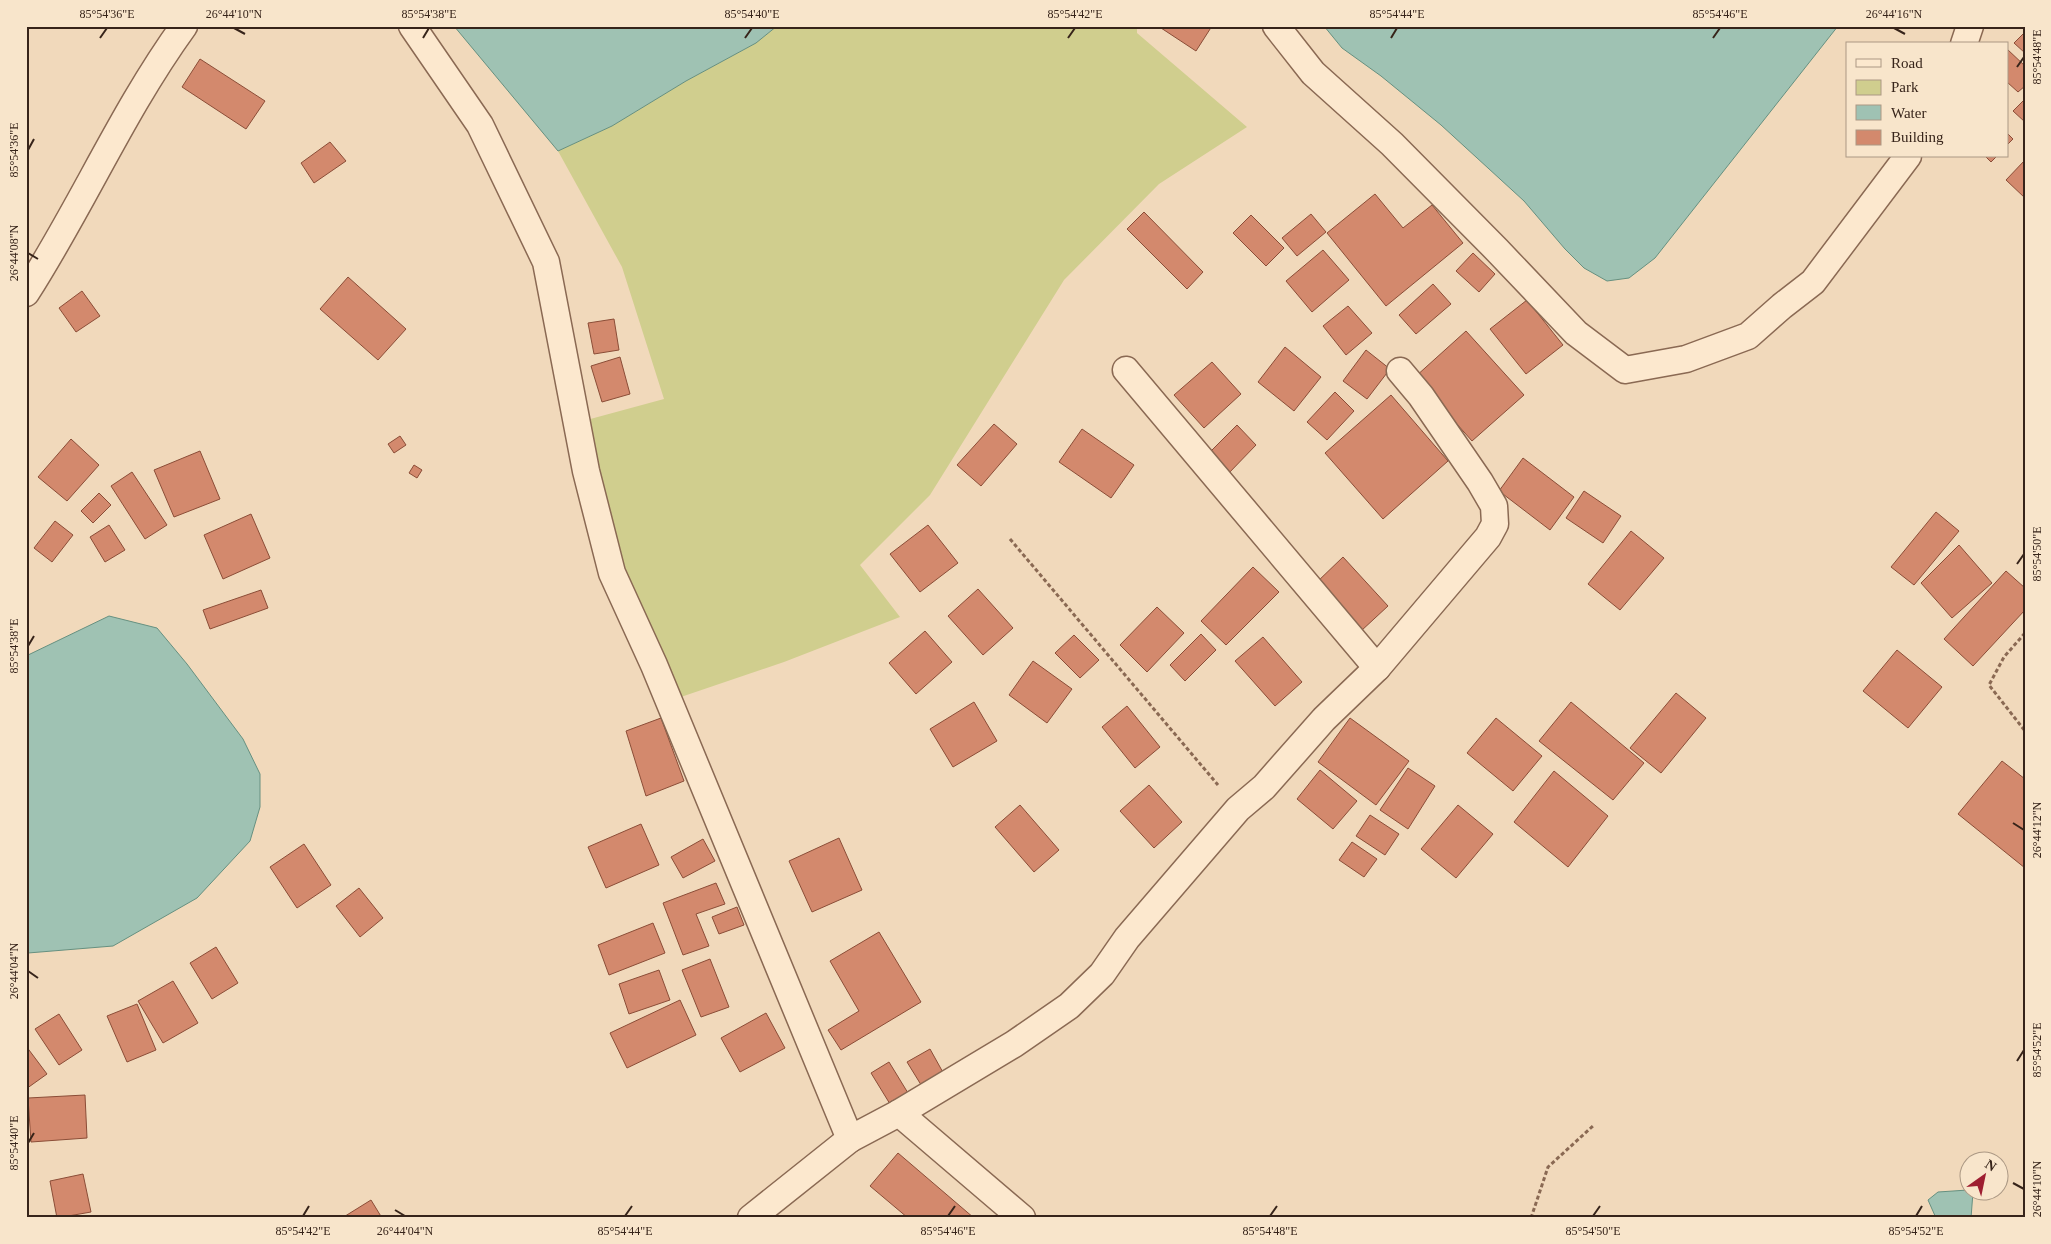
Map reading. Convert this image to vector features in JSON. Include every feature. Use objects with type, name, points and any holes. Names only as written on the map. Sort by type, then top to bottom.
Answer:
[{"type":"street","points":[[26,292],[51,254],[161,58],[184,26]]},
{"type":"street","points":[[412,26],[480,125],[546,262],[586,470],[612,573],[654,665],[850,1139]]},
{"type":"street","points":[[1276,26],[1313,73],[1392,144],[1576,333],[1625,370],[1686,359],[1748,336],[1813,282],[1906,158]]},
{"type":"street","points":[[1965,42],[1970,26]]},
{"type":"street","points":[[1126,370],[1377,668]]},
{"type":"street","points":[[751,1218],[850,1139],[899,1113],[1014,1044],[1069,1006],[1102,974],[1127,938],[1238,809],[1264,787],[1324,719],[1377,668],[1488,537],[1495,524],[1494,506],[1480,482],[1421,396],[1400,372]]},
{"type":"street","points":[[899,1113],[1022,1218]]},
{"type":"path","points":[[1010,538],[1238,809]]},
{"type":"path","points":[[2025,633],[2004,657],[1989,685],[2025,731]]},
{"type":"path","points":[[1531,1218],[1548,1167],[1594,1125]]},
{"type":"green space","points":[[777,26],[1137,26],[1137,33],[1247,127],[1159,184],[1064,280],[930,495],[860,565],[900,617],[784,662],[675,699],[627,575],[583,421],[664,399],[622,267],[558,151],[612,126],[686,81],[756,43]]},
{"type":"water","points":[[454,26],[777,26],[756,43],[686,81],[612,126],[558,151]]},
{"type":"water","points":[[1324,26],[1838,26],[1655,258],[1629,278],[1607,281],[1584,268],[1524,201],[1441,125],[1381,76],[1342,48]]},
{"type":"water","points":[[109,616],[157,628],[187,664],[243,739],[260,774],[260,807],[250,841],[197,898],[113,946],[28,953],[26,656]]},
{"type":"water","points":[[1958,1191],[1958,1202],[1972,1202],[1971,1218],[1936,1218],[1928,1200],[1938,1192]]},
{"type":"building","points":[[1158,26],[1212,26],[1196,51]]},
{"type":"building","points":[[2025,32],[2025,53],[2014,43]]},
{"type":"building","points":[[2008,50],[2025,66],[2025,86],[2018,92],[2008,83]]},
{"type":"building","points":[[200,59],[265,101],[246,129],[182,87]]},
{"type":"building","points":[[2025,99],[2025,122],[2013,111]]},
{"type":"building","points":[[2008,134],[2013,139],[2008,144]]},
{"type":"building","points":[[330,142],[346,161],[314,183],[301,163]]},
{"type":"building","points":[[1987,158],[1995,158],[1991,162]]},
{"type":"building","points":[[2025,160],[2025,198],[2006,180]]},
{"type":"building","points":[[1375,194],[1403,228],[1432,205],[1463,243],[1386,306],[1327,233]]},
{"type":"building","points":[[1144,212],[1203,272],[1187,289],[1127,229]]},
{"type":"building","points":[[1311,214],[1326,232],[1297,256],[1282,238]]},
{"type":"building","points":[[1251,215],[1284,248],[1266,266],[1233,233]]},
{"type":"building","points":[[1323,250],[1349,280],[1312,312],[1286,281]]},
{"type":"building","points":[[1473,253],[1495,274],[1479,292],[1456,271]]},
{"type":"building","points":[[348,277],[406,329],[378,360],[320,309]]},
{"type":"building","points":[[1433,284],[1451,304],[1416,334],[1399,315]]},
{"type":"building","points":[[82,291],[100,316],[76,332],[59,308]]},
{"type":"building","points":[[1527,300],[1563,345],[1526,374],[1490,329]]},
{"type":"building","points":[[1348,306],[1372,333],[1346,355],[1323,326]]},
{"type":"building","points":[[614,319],[619,350],[594,354],[588,323]]},
{"type":"building","points":[[1466,331],[1524,395],[1472,441],[1415,377]]},
{"type":"building","points":[[1285,347],[1321,377],[1294,411],[1258,382]]},
{"type":"building","points":[[1366,350],[1390,369],[1367,399],[1343,381]]},
{"type":"building","points":[[620,357],[630,394],[602,402],[591,366]]},
{"type":"building","points":[[1212,362],[1241,394],[1204,428],[1174,395]]},
{"type":"building","points":[[1335,392],[1354,411],[1327,440],[1307,422]]},
{"type":"building","points":[[1391,395],[1448,461],[1383,519],[1325,453]]},
{"type":"building","points":[[994,424],[1017,444],[981,486],[957,465]]},
{"type":"building","points":[[1237,425],[1256,445],[1227,475],[1207,455]]},
{"type":"building","points":[[1082,429],[1134,465],[1111,498],[1059,462]]},
{"type":"building","points":[[400,436],[406,445],[394,453],[388,444]]},
{"type":"building","points":[[71,439],[99,465],[67,501],[38,477]]},
{"type":"building","points":[[200,451],[220,499],[174,517],[154,470]]},
{"type":"building","points":[[1523,458],[1574,497],[1550,530],[1499,491]]},
{"type":"building","points":[[414,465],[422,470],[417,478],[409,473]]},
{"type":"building","points":[[132,472],[167,525],[145,539],[111,486]]},
{"type":"building","points":[[1584,491],[1621,516],[1603,543],[1566,518]]},
{"type":"building","points":[[99,493],[111,505],[93,523],[81,511]]},
{"type":"building","points":[[1936,512],[1959,531],[1914,585],[1891,567]]},
{"type":"building","points":[[251,514],[270,558],[223,579],[204,535]]},
{"type":"building","points":[[55,521],[73,535],[52,562],[34,548]]},
{"type":"building","points":[[109,525],[125,550],[105,562],[90,537]]},
{"type":"building","points":[[928,525],[958,563],[920,592],[890,554]]},
{"type":"building","points":[[1631,531],[1664,558],[1620,610],[1588,584]]},
{"type":"building","points":[[1959,545],[1992,583],[1952,618],[1921,583]]},
{"type":"building","points":[[1343,557],[1388,606],[1361,631],[1316,583]]},
{"type":"building","points":[[1253,567],[1279,592],[1226,645],[1201,621]]},
{"type":"building","points":[[2006,571],[2025,588],[2025,610],[1973,666],[1944,639]]},
{"type":"building","points":[[978,589],[1013,628],[983,655],[948,616]]},
{"type":"building","points":[[261,590],[268,608],[210,629],[203,610]]},
{"type":"building","points":[[1157,607],[1184,633],[1147,672],[1120,645]]},
{"type":"building","points":[[925,631],[952,662],[916,694],[889,663]]},
{"type":"building","points":[[1201,634],[1216,650],[1185,681],[1170,665]]},
{"type":"building","points":[[1074,635],[1099,660],[1080,678],[1055,653]]},
{"type":"building","points":[[1263,637],[1302,682],[1275,706],[1235,661]]},
{"type":"building","points":[[1897,650],[1942,687],[1908,728],[1863,691]]},
{"type":"building","points":[[1033,661],[1072,689],[1047,723],[1009,695]]},
{"type":"building","points":[[1676,693],[1706,718],[1661,773],[1630,748]]},
{"type":"building","points":[[974,702],[997,741],[953,767],[930,729]]},
{"type":"building","points":[[1571,702],[1644,763],[1613,800],[1539,741]]},
{"type":"building","points":[[1127,706],[1160,747],[1135,768],[1102,727]]},
{"type":"building","points":[[661,718],[684,781],[646,796],[626,731]]},
{"type":"building","points":[[1350,718],[1409,761],[1376,805],[1318,762]]},
{"type":"building","points":[[1496,718],[1542,756],[1513,791],[1467,753]]},
{"type":"building","points":[[2002,761],[2025,779],[2025,868],[1958,814]]},
{"type":"building","points":[[1408,768],[1435,786],[1408,829],[1380,810]]},
{"type":"building","points":[[1320,770],[1357,801],[1333,829],[1297,799]]},
{"type":"building","points":[[1554,771],[1608,816],[1568,867],[1514,822]]},
{"type":"building","points":[[1149,785],[1182,822],[1154,848],[1120,811]]},
{"type":"building","points":[[1020,805],[1059,850],[1034,872],[995,827]]},
{"type":"building","points":[[1458,805],[1493,834],[1456,878],[1421,849]]},
{"type":"building","points":[[1370,815],[1399,834],[1385,855],[1356,836]]},
{"type":"building","points":[[641,824],[659,865],[606,888],[588,847]]},
{"type":"building","points":[[839,838],[862,890],[812,912],[789,861]]},
{"type":"building","points":[[703,839],[715,861],[683,878],[671,857]]},
{"type":"building","points":[[1352,842],[1377,859],[1364,877],[1339,860]]},
{"type":"building","points":[[304,844],[331,885],[297,908],[270,867]]},
{"type":"building","points":[[716,883],[725,904],[696,914],[709,946],[683,955],[663,903]]},
{"type":"building","points":[[359,888],[383,918],[360,937],[336,906]]},
{"type":"building","points":[[737,907],[744,925],[719,934],[712,917]]},
{"type":"building","points":[[653,923],[665,953],[609,975],[598,945]]},
{"type":"building","points":[[879,932],[921,1002],[841,1050],[828,1030],[859,1011],[830,961]]},
{"type":"building","points":[[216,947],[238,983],[212,999],[190,963]]},
{"type":"building","points":[[710,959],[729,1007],[701,1017],[682,970]]},
{"type":"building","points":[[659,970],[670,1000],[629,1014],[619,984]]},
{"type":"building","points":[[173,981],[198,1023],[163,1043],[138,1001]]},
{"type":"building","points":[[680,1000],[696,1035],[627,1068],[610,1033]]},
{"type":"building","points":[[137,1004],[156,1050],[127,1062],[107,1016]]},
{"type":"building","points":[[766,1013],[785,1048],[740,1072],[721,1038]]},
{"type":"building","points":[[59,1014],[82,1050],[59,1065],[35,1029]]},
{"type":"building","points":[[26,1046],[47,1074],[26,1089]]},
{"type":"building","points":[[930,1049],[945,1076],[923,1088],[907,1062]]},
{"type":"building","points":[[889,1062],[908,1093],[890,1104],[871,1073]]},
{"type":"building","points":[[85,1095],[87,1138],[31,1142],[28,1098]]},
{"type":"building","points":[[898,1153],[974,1218],[908,1218],[870,1186]]},
{"type":"building","points":[[83,1174],[91,1212],[57,1218],[50,1181]]},
{"type":"building","points":[[371,1200],[382,1218],[342,1218]]}]
